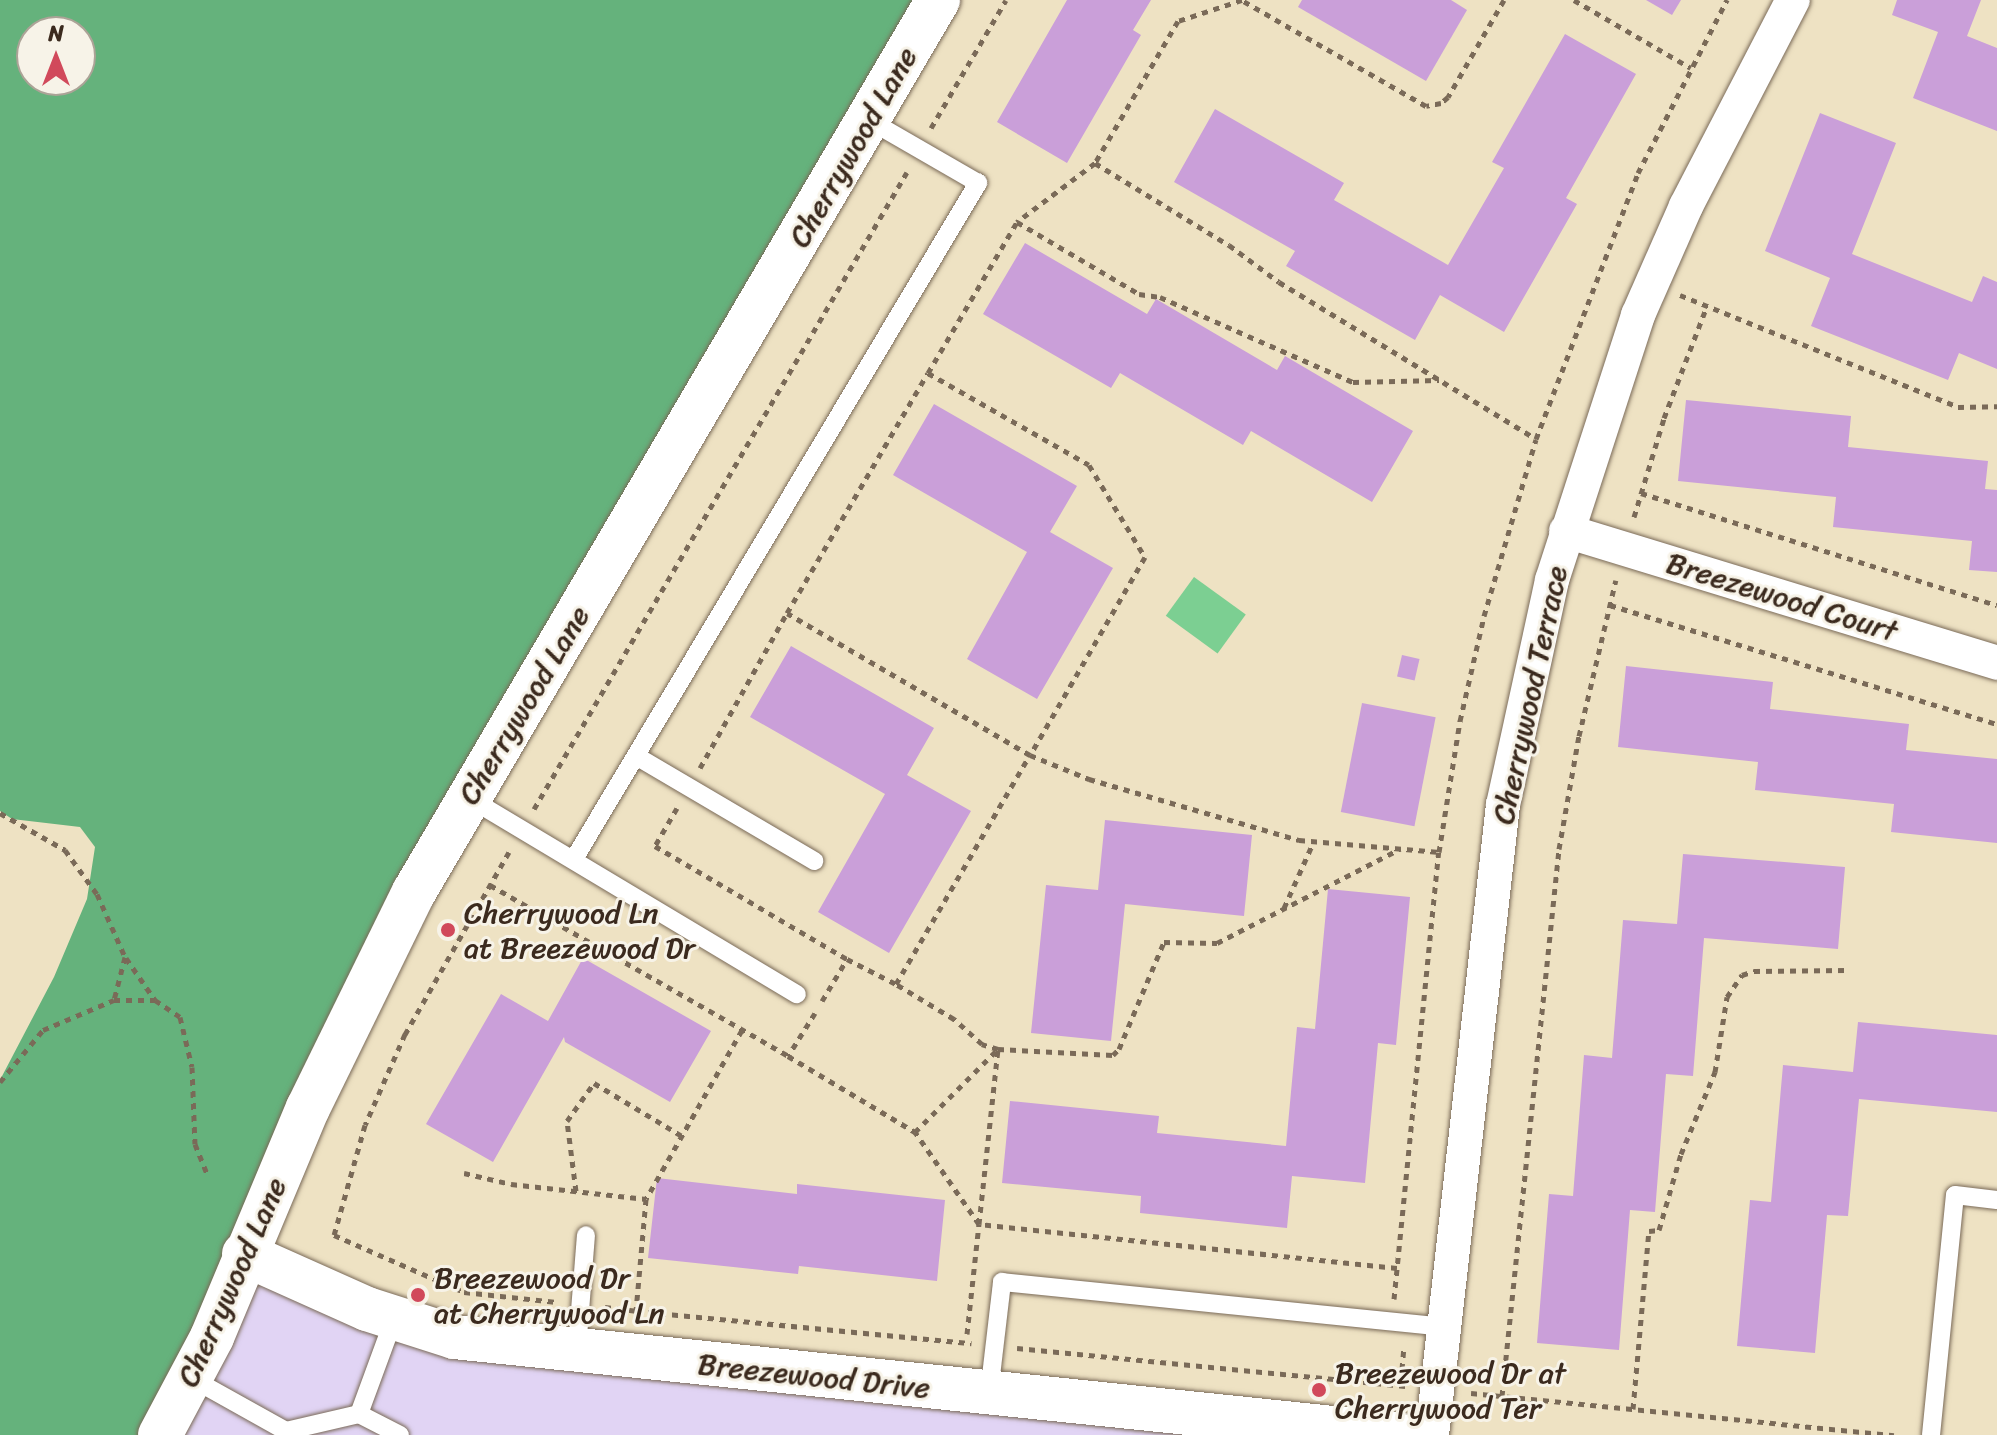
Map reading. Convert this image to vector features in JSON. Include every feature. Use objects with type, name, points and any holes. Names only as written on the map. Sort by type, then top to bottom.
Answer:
[{"type":"street","name":"Cherrywood Lane","points":[[160,1435],[191,1378],[372,974],[414,892],[938,0]]},
{"type":"street","name":"Cherrywood Terrace","points":[[1432,1435],[1503,805],[1566,531],[1652,283],[1686,206],[1793,0]]},
{"type":"street","name":"Breezewood Court","points":[[1566,531],[1997,663]]},
{"type":"street","name":"Breezewood Drive","points":[[244,1254],[394,1319],[454,1337],[1400,1435]]},
{"type":"lane","points":[[574,859],[978,183],[869,120]]},
{"type":"lane","points":[[636,756],[814,861]]},
{"type":"lane","points":[[469,798],[797,994]]},
{"type":"lane","points":[[1931,1435],[1955,1195],[1997,1200]]},
{"type":"lane","points":[[577,1352],[586,1235]]},
{"type":"lane","points":[[989,1393],[1002,1282],[1444,1327]]},
{"type":"lane","points":[[359,1414],[394,1319]]},
{"type":"lane","points":[[191,1378],[285,1433],[359,1414],[400,1435]]},
{"type":"path","points":[[1439,852],[1314,841],[1193,812],[1089,779],[1030,755],[787,613],[1017,222],[1095,163],[1178,21],[1242,0],[1426,106],[1441,103],[1448,97],[1504,0]]},
{"type":"path","points":[[1574,0],[1691,68]]},
{"type":"path","points":[[1401,1386],[1405,1340],[1394,1306],[1439,852],[1460,721],[1481,631],[1536,439],[1638,173],[1727,0]]},
{"type":"path","points":[[1095,163],[1536,439]]},
{"type":"path","points":[[1017,222],[1139,294],[1160,297],[1353,382],[1440,380]]},
{"type":"path","points":[[1652,283],[1958,407],[1997,406]]},
{"type":"path","points":[[1502,1396],[1559,849],[1579,736],[1641,493],[1664,418],[1707,306]]},
{"type":"path","points":[[896,984],[1145,557],[1089,465],[928,373]]},
{"type":"path","points":[[1641,493],[1997,605]]},
{"type":"path","points":[[1610,605],[1997,724]]},
{"type":"path","points":[[0,813],[65,850],[97,894],[125,957],[155,1000],[180,1017],[192,1067],[195,1144],[207,1173]]},
{"type":"path","points":[[1284,909],[1314,841]]},
{"type":"path","points":[[788,1056],[847,959],[954,1019],[982,1044],[998,1049],[1113,1055],[1119,1049],[1164,942],[1217,943],[1400,849]]},
{"type":"path","points":[[490,885],[915,1132],[979,1224],[1397,1268]]},
{"type":"path","points":[[114,1000],[125,957]]},
{"type":"path","points":[[1633,1409],[1649,1231],[1659,1230],[1681,1154],[1715,1072],[1727,997],[1742,975],[1754,971],[1847,970]]},
{"type":"path","points":[[0,1082],[43,1030],[114,1000],[155,1000]]},
{"type":"path","points":[[742,1030],[646,1199],[636,1311],[1894,1435]]},
{"type":"path","points":[[915,1132],[998,1049]]},
{"type":"path","points":[[966,1343],[998,1049]]},
{"type":"path","points":[[576,1191],[567,1121],[594,1083],[682,1136]]},
{"type":"path","points":[[464,1173],[511,1184],[646,1199]]},
{"type":"shaded area","points":[[244,1254],[367,1309],[1400,1435],[160,1435]]},
{"type":"green space","points":[[0,0],[938,0],[414,892],[160,1435],[0,1435],[0,1080],[54,977],[87,899],[95,847],[80,827],[12,819],[0,811]]},
{"type":"green space","points":[[1194,577],[1246,615],[1218,653],[1166,616]]},
{"type":"building","points":[[1067,0],[1151,0],[1133,30],[1141,35],[1067,163],[997,122]]},
{"type":"building","points":[[1302,0],[1451,0],[1467,10],[1426,81],[1298,7]]},
{"type":"building","points":[[1646,0],[1681,0],[1672,15]]},
{"type":"building","points":[[1897,0],[1981,0],[1967,36],[1997,48],[1997,131],[1913,98],[1938,32],[1892,15]]},
{"type":"building","points":[[1565,34],[1636,74],[1566,198],[1577,204],[1504,332],[1440,295],[1415,340],[1286,266],[1295,251],[1174,182],[1215,109],[1344,183],[1334,200],[1448,265],[1504,168],[1492,162]]},
{"type":"building","points":[[1820,113],[1896,143],[1852,254],[1972,302],[1983,276],[1997,282],[1997,369],[1959,353],[1948,380],[1811,326],[1830,278],[1765,251]]},
{"type":"building","points":[[1025,243],[1147,314],[1156,299],[1277,370],[1285,356],[1413,431],[1372,502],[1251,431],[1243,445],[1120,373],[1111,388],[983,314]]},
{"type":"building","points":[[1686,400],[1851,416],[1848,447],[1988,461],[1985,489],[1997,490],[1997,572],[1969,570],[1972,541],[1833,527],[1836,497],[1678,481]]},
{"type":"building","points":[[934,404],[1077,486],[1050,532],[1113,568],[1037,699],[967,659],[1027,552],[893,475]]},
{"type":"building","points":[[791,646],[934,728],[907,775],[971,811],[889,953],[818,912],[885,794],[750,717]]},
{"type":"building","points":[[1402,655],[1420,659],[1415,680],[1397,676]]},
{"type":"building","points":[[1626,666],[1773,682],[1770,709],[1909,724],[1906,750],[1997,759],[1997,843],[1891,832],[1894,804],[1755,790],[1758,762],[1618,747]]},
{"type":"building","points":[[1362,703],[1436,717],[1414,826],[1341,812]]},
{"type":"building","points":[[1105,820],[1252,835],[1244,916],[1125,904],[1111,1041],[1031,1033],[1046,885],[1098,890]]},
{"type":"building","points":[[1683,854],[1845,867],[1838,949],[1704,938],[1693,1076],[1666,1074],[1655,1212],[1630,1210],[1619,1350],[1537,1343],[1549,1194],[1573,1196],[1584,1055],[1612,1058],[1623,920],[1677,924]]},
{"type":"building","points":[[1328,889],[1410,897],[1396,1045],[1378,1043],[1365,1183],[1292,1176],[1287,1228],[1140,1213],[1141,1196],[1002,1183],[1010,1101],[1159,1116],[1157,1133],[1286,1146],[1297,1027],[1315,1029]]},
{"type":"building","points":[[583,958],[711,1031],[670,1102],[565,1042],[564,1037],[493,1162],[426,1124],[501,994],[548,1021]]},
{"type":"building","points":[[1858,1022],[1997,1035],[1997,1112],[1859,1099],[1848,1216],[1827,1215],[1815,1353],[1737,1346],[1750,1200],[1771,1202],[1783,1065],[1853,1072]]},
{"type":"building","points":[[657,1178],[797,1194],[797,1184],[945,1200],[937,1281],[799,1266],[798,1274],[648,1258]]},
{"type":"place","name":"Cherrywood Ln at Breezewood Dr","points":[[448,930]]},
{"type":"place","name":"Breezewood Dr at Cherrywood Ln","points":[[418,1295]]},
{"type":"place","name":"Breezewood Dr at Cherrywood Ter","points":[[1319,1390]]}]
